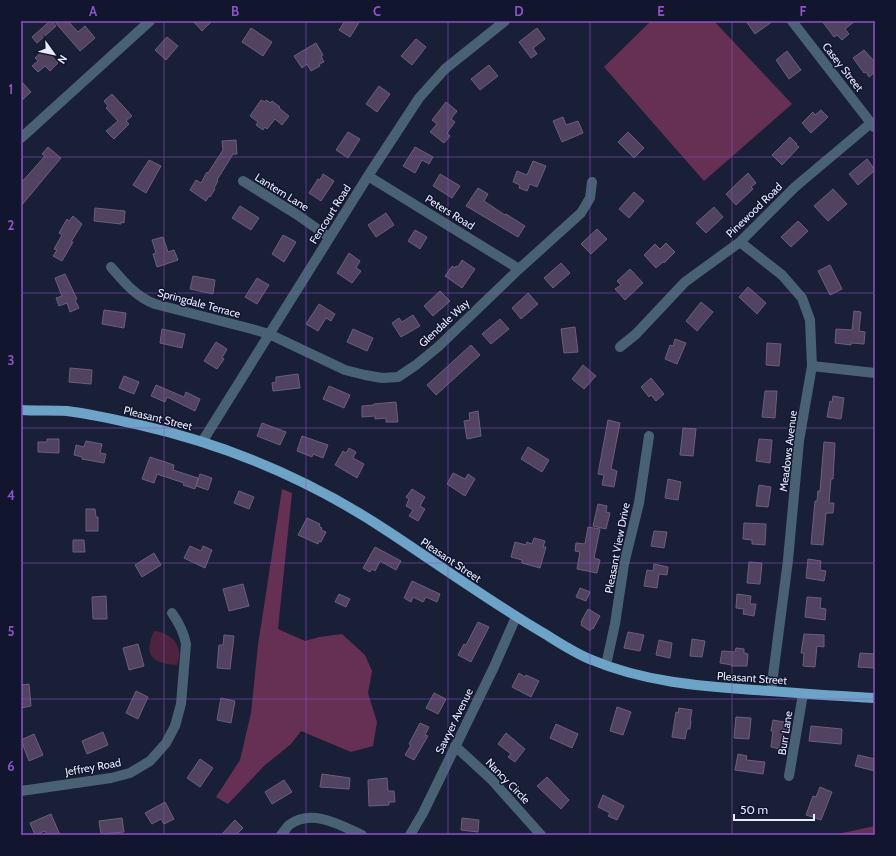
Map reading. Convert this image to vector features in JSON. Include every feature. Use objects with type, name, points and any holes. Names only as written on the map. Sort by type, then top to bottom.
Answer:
[{"type":"main road","name":"Pleasant Street","points":[[21,410],[67,412],[96,416],[154,428],[202,442],[248,458],[289,476],[335,500],[387,531],[516,617],[592,660],[606,665],[634,674],[669,682],[696,686],[875,698]]},
{"type":"street","points":[[21,138],[150,21]]},
{"type":"street","name":"Fencourt Road","points":[[202,442],[329,237],[419,98],[445,69],[505,21]]},
{"type":"street","name":"Casey Street","points":[[792,21],[873,125]]},
{"type":"street","name":"Pinewood Road","points":[[620,347],[636,334],[685,282],[740,242],[795,187],[873,125]]},
{"type":"street","name":"Peters Road","points":[[368,176],[519,269]]},
{"type":"street","name":"Lantern Lane","points":[[242,181],[296,214],[329,237]]},
{"type":"street","name":"Glendale Way","points":[[269,334],[345,370],[376,377],[398,376],[416,365],[439,346],[519,269],[581,213],[590,198],[592,182]]},
{"type":"street","name":"Meadows Avenue","points":[[740,242],[782,275],[802,298],[810,320],[812,366],[800,441],[788,560],[771,692]]},
{"type":"street","name":"Springdale Terrace","points":[[112,267],[129,287],[149,302],[269,334]]},
{"type":"street","points":[[812,366],[875,373]]},
{"type":"street","name":"Pleasant View Drive","points":[[606,665],[615,624],[624,564],[639,503],[649,436]]},
{"type":"street","name":"Jeffrey Road","points":[[21,791],[112,778],[130,773],[150,761],[166,743],[175,726],[181,704],[185,658],[185,636],[172,613]]},
{"type":"street","name":"Sawyer Avenue","points":[[410,835],[494,666],[516,617]]},
{"type":"street","name":"Burr Lane","points":[[789,776],[803,694]]},
{"type":"street","name":"Nancy Circle","points":[[455,746],[491,778],[541,835]]},
{"type":"street","points":[[281,835],[289,826],[301,819],[324,818],[362,835]]},
{"type":"shaded area","points":[[651,21],[714,21],[792,104],[704,181],[604,67]]},
{"type":"shaded area","points":[[282,489],[292,493],[278,629],[305,641],[319,637],[342,634],[365,655],[372,671],[368,693],[377,722],[373,746],[351,752],[301,731],[291,744],[264,766],[228,804],[216,797],[240,760],[251,713],[258,645]]},
{"type":"shaded area","points":[[154,631],[167,635],[175,642],[179,652],[177,665],[166,664],[156,660],[150,654],[150,642]]},
{"type":"shaded area","points":[[875,826],[875,835],[833,835]]},
{"type":"building","points":[[50,21],[52,21],[56,26],[37,43],[32,37]]},
{"type":"building","points":[[54,21],[68,21],[78,32],[85,26],[95,38],[80,51]]},
{"type":"building","points":[[193,21],[212,21],[202,31]]},
{"type":"building","points":[[345,21],[360,21],[350,37],[339,30]]},
{"type":"building","points":[[746,21],[773,21],[755,34]]},
{"type":"building","points":[[822,21],[855,21],[845,29],[849,34],[842,40],[837,35],[834,37]]},
{"type":"building","points":[[251,28],[272,42],[263,56],[242,42]]},
{"type":"building","points":[[537,28],[545,39],[533,48],[537,54],[531,58],[519,42]]},
{"type":"building","points":[[167,37],[178,46],[166,60],[155,50]]},
{"type":"building","points":[[416,39],[426,47],[412,65],[401,56]]},
{"type":"building","points":[[316,43],[323,55],[321,56],[324,62],[319,64],[320,66],[311,71],[307,64],[302,68],[294,56]]},
{"type":"building","points":[[45,49],[58,63],[50,71],[45,66],[38,72],[32,66],[38,61],[35,58]]},
{"type":"building","points":[[864,50],[875,62],[875,72],[869,77],[866,72],[864,73],[853,58]]},
{"type":"building","points":[[787,51],[801,70],[789,79],[776,60]]},
{"type":"building","points":[[489,65],[498,76],[480,90],[471,79]]},
{"type":"building","points":[[21,81],[31,92],[21,101]]},
{"type":"building","points":[[379,86],[390,94],[377,112],[366,104]]},
{"type":"building","points":[[112,94],[132,116],[126,121],[129,124],[114,139],[106,131],[118,121],[106,108],[108,106],[104,101]]},
{"type":"building","points":[[261,100],[265,102],[266,100],[271,103],[272,101],[289,116],[282,125],[275,119],[267,129],[265,127],[263,130],[256,125],[258,122],[250,116]]},
{"type":"building","points":[[446,102],[457,111],[451,119],[455,122],[447,133],[450,136],[444,143],[430,132],[437,124],[432,120]]},
{"type":"building","points":[[821,110],[828,117],[811,133],[802,123],[813,112],[815,115]]},
{"type":"building","points":[[563,117],[566,125],[578,121],[583,133],[562,142],[553,121]]},
{"type":"building","points":[[348,132],[360,139],[348,158],[336,150]]},
{"type":"building","points":[[628,132],[644,148],[634,158],[618,142]]},
{"type":"building","points":[[790,137],[799,147],[782,165],[772,155]]},
{"type":"building","points":[[236,140],[237,154],[233,154],[217,180],[215,189],[206,201],[190,190],[196,180],[201,183],[207,172],[208,173],[223,150],[222,141]]},
{"type":"building","points":[[48,147],[61,158],[21,206],[21,183],[45,156],[42,154]]},
{"type":"building","points":[[415,147],[433,157],[429,164],[422,160],[415,173],[403,166]]},
{"type":"building","points":[[867,159],[875,170],[858,185],[849,174]]},
{"type":"building","points":[[149,160],[161,166],[146,193],[133,185]]},
{"type":"building","points":[[533,161],[546,166],[537,187],[530,184],[527,191],[519,188],[520,185],[513,182],[517,171],[527,175]]},
{"type":"building","points":[[748,173],[756,183],[751,187],[753,189],[736,205],[726,194]]},
{"type":"building","points":[[323,174],[334,181],[321,201],[309,193]]},
{"type":"building","points":[[440,174],[460,186],[452,198],[433,186]]},
{"type":"building","points":[[478,188],[488,194],[484,201],[525,226],[518,237],[466,206]]},
{"type":"building","points":[[833,189],[847,204],[828,221],[814,206]]},
{"type":"building","points":[[634,192],[644,201],[629,218],[619,209]]},
{"type":"building","points":[[240,206],[259,218],[251,230],[232,218]]},
{"type":"building","points":[[714,207],[723,217],[706,233],[696,223]]},
{"type":"building","points":[[95,208],[125,211],[124,223],[94,221]]},
{"type":"building","points":[[386,213],[394,225],[376,237],[368,225]]},
{"type":"building","points":[[73,216],[82,224],[62,261],[53,256],[57,250],[54,249],[62,235],[59,233],[67,219],[69,221]]},
{"type":"building","points":[[798,221],[808,231],[791,247],[781,237]]},
{"type":"building","points":[[597,229],[607,239],[591,254],[581,244]]},
{"type":"building","points":[[415,230],[427,237],[420,249],[408,241]]},
{"type":"building","points":[[283,235],[296,242],[284,262],[272,254]]},
{"type":"building","points":[[163,237],[168,252],[174,250],[178,260],[157,267],[153,254],[156,253],[152,240]]},
{"type":"building","points":[[666,243],[675,252],[664,263],[663,262],[656,268],[644,255],[655,244],[660,249]]},
{"type":"building","points":[[349,253],[360,261],[356,268],[361,271],[352,283],[337,273]]},
{"type":"building","points":[[462,260],[475,269],[462,288],[445,276],[452,266],[455,268],[456,266],[458,267]]},
{"type":"building","points":[[561,263],[570,273],[553,288],[544,278]]},
{"type":"building","points":[[830,265],[842,289],[830,295],[818,271]]},
{"type":"building","points":[[630,269],[643,283],[625,300],[615,289],[621,285],[617,281]]},
{"type":"building","points":[[65,274],[77,299],[75,300],[79,308],[70,312],[67,303],[59,306],[56,298],[62,296],[55,278]]},
{"type":"building","points":[[193,276],[215,280],[213,294],[190,289]]},
{"type":"building","points":[[257,278],[269,285],[257,304],[245,297]]},
{"type":"building","points":[[748,287],[766,303],[757,314],[739,297]]},
{"type":"building","points":[[440,291],[450,301],[433,316],[424,306]]},
{"type":"building","points":[[528,293],[538,304],[521,319],[512,308]]},
{"type":"building","points":[[701,302],[713,312],[697,331],[686,321]]},
{"type":"building","points":[[319,304],[335,314],[331,321],[326,318],[318,331],[306,324]]},
{"type":"building","points":[[104,310],[126,313],[124,328],[102,324]]},
{"type":"building","points":[[854,311],[861,312],[859,331],[865,332],[864,344],[851,343],[851,345],[835,343],[836,329],[852,330]]},
{"type":"building","points":[[413,315],[420,326],[401,337],[392,323],[399,318],[402,322]]},
{"type":"building","points":[[500,319],[509,329],[491,344],[482,334]]},
{"type":"building","points":[[575,327],[578,352],[564,353],[561,329]]},
{"type":"building","points":[[162,329],[185,334],[182,348],[160,343]]},
{"type":"building","points":[[353,329],[373,338],[367,351],[347,342]]},
{"type":"building","points":[[675,339],[686,343],[677,364],[665,359],[670,345],[673,346]]},
{"type":"building","points":[[216,342],[227,349],[222,358],[224,359],[217,369],[204,361]]},
{"type":"building","points":[[767,343],[781,344],[779,366],[766,365]]},
{"type":"building","points":[[471,345],[480,355],[436,395],[427,385]]},
{"type":"building","points":[[583,365],[596,376],[584,389],[572,379]]},
{"type":"building","points":[[70,368],[92,370],[91,384],[69,382]]},
{"type":"building","points":[[298,374],[300,388],[273,391],[272,383],[276,382],[276,377]]},
{"type":"building","points":[[124,376],[139,382],[134,394],[119,388]]},
{"type":"building","points":[[651,378],[664,394],[656,401],[651,395],[649,397],[641,387]]},
{"type":"building","points":[[156,385],[184,397],[186,392],[200,399],[195,411],[167,397],[165,402],[151,396]]},
{"type":"building","points":[[329,386],[350,395],[344,408],[323,399]]},
{"type":"building","points":[[765,391],[777,391],[775,418],[762,417]]},
{"type":"building","points":[[833,396],[844,398],[841,419],[827,417],[830,401],[832,402]]},
{"type":"building","points":[[396,402],[398,422],[386,422],[386,418],[375,419],[375,416],[362,417],[362,406]]},
{"type":"building","points":[[478,411],[481,436],[467,439],[464,421],[470,420],[469,413]]},
{"type":"building","points":[[608,420],[620,423],[611,469],[617,471],[614,487],[602,485],[604,475],[598,474]]},
{"type":"building","points":[[262,423],[286,432],[280,445],[257,436]]},
{"type":"building","points":[[683,428],[696,429],[693,456],[680,455]]},
{"type":"building","points":[[302,436],[328,445],[323,458],[313,454],[312,457],[297,451]]},
{"type":"building","points":[[47,439],[59,439],[59,453],[38,452],[38,442],[47,442]]},
{"type":"building","points":[[759,439],[772,440],[770,463],[756,461]]},
{"type":"building","points":[[86,441],[102,444],[100,453],[106,454],[104,463],[82,459],[82,457],[74,455],[76,445],[84,447]]},
{"type":"building","points":[[824,442],[835,443],[833,479],[831,479],[829,503],[834,503],[833,513],[826,513],[823,545],[811,544],[815,501],[817,501],[818,491],[820,491]]},
{"type":"building","points":[[528,447],[549,460],[542,472],[521,459]]},
{"type":"building","points":[[349,448],[356,452],[353,458],[364,464],[357,478],[335,465],[343,451],[346,453]]},
{"type":"building","points":[[150,457],[174,465],[173,470],[198,478],[195,489],[183,485],[184,483],[157,474],[154,483],[142,479]]},
{"type":"building","points":[[453,473],[465,479],[468,474],[475,479],[465,496],[447,484]]},
{"type":"building","points":[[200,474],[212,478],[208,490],[196,486]]},
{"type":"building","points":[[668,479],[681,482],[678,500],[665,498]]},
{"type":"building","points":[[759,485],[771,487],[768,507],[756,506]]},
{"type":"building","points":[[412,489],[425,497],[420,506],[425,509],[418,521],[409,516],[413,510],[406,506],[409,499],[406,497]]},
{"type":"building","points":[[239,491],[254,497],[249,509],[234,503]]},
{"type":"building","points":[[598,504],[607,506],[606,512],[610,513],[606,529],[593,526]]},
{"type":"building","points":[[86,509],[95,509],[96,517],[98,517],[98,531],[86,531]]},
{"type":"building","points":[[307,518],[320,524],[319,526],[322,528],[321,530],[326,532],[321,542],[319,541],[318,544],[298,535]]},
{"type":"building","points":[[744,523],[766,524],[765,545],[752,544],[752,540],[743,539]]},
{"type":"building","points":[[588,527],[600,529],[594,558],[600,560],[597,573],[577,569],[580,552],[575,551],[576,543],[585,544]]},
{"type":"building","points":[[654,531],[667,532],[664,548],[651,546]]},
{"type":"building","points":[[534,538],[545,541],[543,547],[546,547],[540,568],[522,563],[522,560],[511,557],[515,542],[526,545],[527,542],[532,544]]},
{"type":"building","points":[[73,540],[84,540],[85,552],[73,552]]},
{"type":"building","points":[[190,546],[201,551],[203,546],[212,550],[205,568],[184,558]]},
{"type":"building","points":[[375,547],[401,561],[396,570],[380,561],[375,571],[372,569],[370,572],[363,568]]},
{"type":"building","points":[[154,553],[161,565],[142,577],[135,565]]},
{"type":"building","points":[[808,559],[821,561],[820,570],[826,571],[824,581],[806,578]]},
{"type":"building","points":[[749,562],[762,563],[760,584],[747,583]]},
{"type":"building","points":[[654,564],[668,567],[667,575],[659,574],[657,588],[644,586],[647,570],[653,571]]},
{"type":"building","points":[[412,581],[440,594],[437,602],[426,597],[423,602],[413,597],[411,602],[404,598]]},
{"type":"building","points":[[243,584],[249,606],[229,611],[223,589]]},
{"type":"building","points":[[580,588],[590,592],[586,601],[576,597]]},
{"type":"building","points":[[339,594],[350,599],[346,607],[335,602]]},
{"type":"building","points":[[737,594],[751,596],[750,604],[756,604],[754,616],[743,614],[744,609],[736,608]]},
{"type":"building","points":[[106,596],[107,619],[93,619],[92,597]]},
{"type":"building","points":[[807,597],[821,598],[820,608],[826,609],[825,620],[805,617]]},
{"type":"building","points":[[588,609],[600,616],[593,629],[592,628],[590,631],[581,625],[581,622]]},
{"type":"building","points":[[478,622],[489,627],[471,662],[458,655],[464,644],[466,645]]},
{"type":"building","points":[[628,632],[644,635],[640,651],[624,648]]},
{"type":"building","points":[[804,634],[824,635],[824,647],[817,646],[815,667],[803,666],[804,653],[801,653]]},
{"type":"building","points":[[224,635],[234,636],[230,669],[217,668],[219,645],[223,645]]},
{"type":"building","points":[[692,639],[705,641],[702,657],[690,656]]},
{"type":"building","points":[[659,640],[672,643],[670,658],[656,655]]},
{"type":"building","points":[[138,644],[144,666],[129,670],[123,648]]},
{"type":"building","points":[[736,648],[744,649],[744,653],[748,654],[747,666],[731,666],[732,665],[720,663],[722,651],[735,652]]},
{"type":"building","points":[[860,653],[875,654],[875,668],[858,667]]},
{"type":"building","points":[[519,673],[525,677],[526,675],[539,681],[531,697],[512,687]]},
{"type":"building","points":[[29,684],[31,706],[21,708],[21,685]]},
{"type":"building","points":[[136,691],[148,697],[138,719],[126,713]]},
{"type":"building","points":[[434,693],[446,699],[438,714],[426,708]]},
{"type":"building","points":[[221,698],[235,701],[231,723],[217,720]]},
{"type":"building","points":[[617,707],[631,712],[623,735],[610,731]]},
{"type":"building","points":[[679,708],[692,710],[690,729],[687,729],[685,739],[672,737],[676,712],[678,713]]},
{"type":"building","points":[[736,717],[751,718],[749,739],[734,738]]},
{"type":"building","points":[[773,720],[790,723],[789,732],[783,731],[780,749],[771,747]]},
{"type":"building","points":[[420,723],[429,727],[425,735],[428,736],[414,760],[405,755]]},
{"type":"building","points":[[556,724],[578,734],[572,748],[550,738]]},
{"type":"building","points":[[811,726],[842,729],[841,744],[809,741]]},
{"type":"building","points":[[103,732],[108,745],[87,754],[82,741]]},
{"type":"building","points":[[506,733],[525,749],[515,762],[508,757],[511,754],[498,744]]},
{"type":"building","points":[[34,734],[43,755],[29,761],[21,740]]},
{"type":"building","points":[[738,754],[747,756],[746,760],[765,762],[763,774],[735,770]]},
{"type":"building","points":[[858,755],[875,759],[875,771],[855,766]]},
{"type":"building","points":[[200,759],[213,768],[200,787],[187,778]]},
{"type":"building","points":[[322,774],[350,778],[349,789],[320,787]]},
{"type":"building","points":[[547,777],[569,800],[561,809],[537,786]]},
{"type":"building","points":[[387,778],[388,791],[394,791],[395,802],[389,802],[389,805],[369,806],[368,780]]},
{"type":"building","points":[[284,780],[292,792],[272,804],[265,792]]},
{"type":"building","points":[[820,787],[832,792],[821,820],[806,815],[813,796],[816,797]]},
{"type":"building","points":[[603,795],[624,806],[617,820],[608,816],[610,813],[598,807]]},
{"type":"building","points":[[165,802],[174,819],[164,824],[161,819],[152,824],[145,813]]},
{"type":"building","points":[[51,814],[60,835],[47,835],[45,831],[35,835],[30,823]]},
{"type":"building","points":[[122,818],[124,832],[101,834],[99,821]]},
{"type":"building","points":[[462,818],[479,820],[478,832],[461,830]]},
{"type":"building","points":[[235,820],[243,828],[236,835],[221,835]]}]
